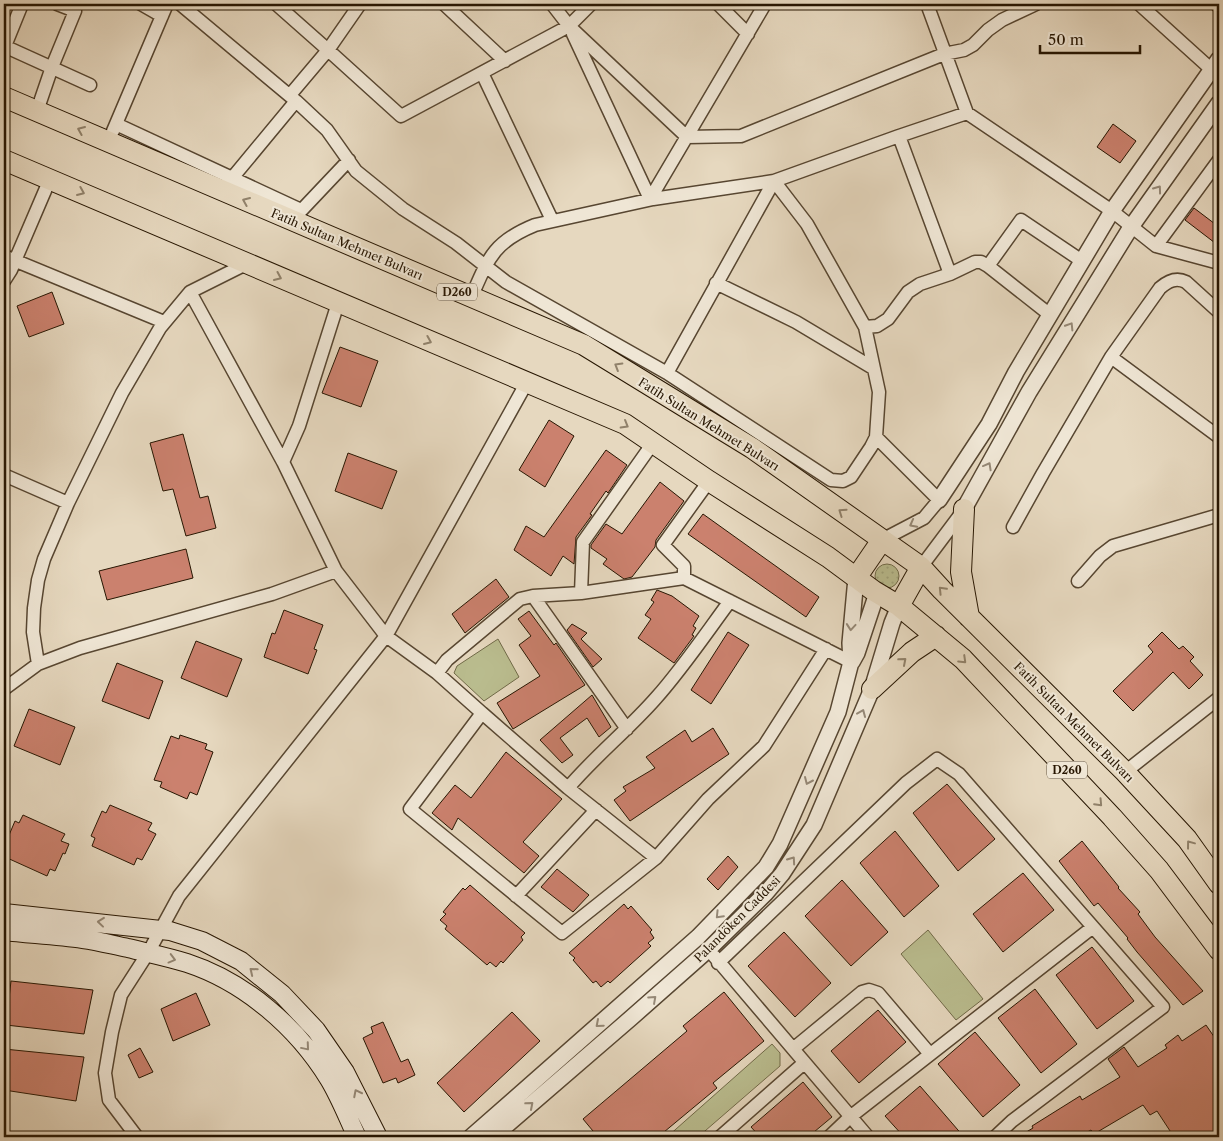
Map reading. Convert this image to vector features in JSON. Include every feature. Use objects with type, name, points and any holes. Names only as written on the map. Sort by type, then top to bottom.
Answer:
[{"type":"highway","name":"Fatih Sultan Mehmet Bulvarı","points":[[4,97],[37,111],[112,133],[297,215],[471,298],[584,346],[752,448],[882,540]]},
{"type":"highway","name":"D260","points":[[4,160],[625,424],[709,481],[828,557],[877,593],[899,606],[963,659],[1112,817],[1159,870],[1219,950]]},
{"type":"highway","points":[[964,508],[961,572],[969,617]]},
{"type":"highway","name":"D260","points":[[882,540],[921,567]]},
{"type":"highway","points":[[856,578],[882,540]]},
{"type":"highway","name":"Fatih Sultan Mehmet Bulvarı","points":[[921,567],[1125,772],[1186,839],[1219,884]]},
{"type":"highway","points":[[899,606],[921,567]]},
{"type":"highway","points":[[872,689],[905,658],[936,636]]},
{"type":"main road","points":[[4,913],[161,929],[186,936],[242,961],[282,994],[316,1030],[331,1050],[358,1094],[378,1137]]},
{"type":"main road","points":[[4,931],[85,939],[148,953],[188,963],[214,974],[239,988],[266,1007],[312,1054],[329,1080],[357,1137]]},
{"type":"street","points":[[22,4],[5,46],[90,84]]},
{"type":"street","points":[[37,111],[52,67],[75,11],[57,4]]},
{"type":"street","points":[[112,133],[164,10],[141,4]]},
{"type":"street","points":[[180,4],[293,98],[327,130],[356,171],[403,209],[486,265],[506,282],[667,372],[835,482],[843,481],[851,477],[876,437],[879,392],[865,327],[807,224],[774,181]]},
{"type":"street","points":[[276,4],[401,116],[569,26],[590,4]]},
{"type":"street","points":[[227,184],[293,98],[360,4]]},
{"type":"street","points":[[444,4],[505,60]]},
{"type":"street","points":[[552,4],[569,26],[687,137],[740,136],[944,54],[964,50],[973,45],[988,30],[1002,20],[1036,4]]},
{"type":"street","points":[[718,4],[748,34]]},
{"type":"street","points":[[650,199],[765,4]]},
{"type":"street","points":[[927,4],[967,113],[1112,211],[1156,246],[1219,263]]},
{"type":"street","points":[[882,540],[924,518],[939,500],[989,424],[1049,314],[1112,211],[1216,64],[1139,4]]},
{"type":"street","points":[[1216,4],[1219,7]]},
{"type":"street","points":[[569,26],[650,199]]},
{"type":"street","points":[[482,73],[552,220]]},
{"type":"street","points":[[921,567],[964,508],[1029,392],[1131,227],[1219,103]]},
{"type":"street","points":[[471,298],[486,265],[497,247],[519,232],[552,220],[650,199],[774,181],[967,113]]},
{"type":"street","points":[[899,136],[950,274]]},
{"type":"street","points":[[297,215],[348,160]]},
{"type":"street","points":[[1156,246],[1219,160]]},
{"type":"street","points":[[4,281],[10,258],[50,180]]},
{"type":"street","points":[[667,372],[774,181]]},
{"type":"street","points":[[988,266],[1021,220],[1082,261]]},
{"type":"street","points":[[10,258],[164,322]]},
{"type":"street","points":[[865,327],[877,326],[888,319],[914,287],[950,274],[975,262],[981,262],[988,266],[1049,314]]},
{"type":"street","points":[[38,664],[33,632],[34,608],[38,580],[44,559],[68,503],[122,393],[164,322],[190,292],[248,263]]},
{"type":"street","points":[[1013,527],[1042,473],[1111,357],[1154,295],[1165,284],[1180,279],[1186,282],[1219,312]]},
{"type":"street","points":[[716,283],[796,322],[873,368]]},
{"type":"street","points":[[190,292],[283,462],[336,570],[386,636],[437,673],[568,788],[656,858]]},
{"type":"street","points":[[283,462],[299,426],[338,303]]},
{"type":"street","points":[[1111,357],[1219,438]]},
{"type":"street","points":[[138,1137],[109,1100],[105,1073],[121,995],[148,953],[179,896],[386,636],[527,382]]},
{"type":"street","points":[[876,437],[939,500]]},
{"type":"street","points":[[581,593],[583,542],[653,443]]},
{"type":"street","points":[[4,475],[68,503]]},
{"type":"street","points":[[684,578],[684,566],[664,545],[709,481]]},
{"type":"street","points":[[1078,581],[1100,556],[1113,546],[1219,515]]},
{"type":"street","points":[[4,689],[38,664],[80,648],[272,594],[336,570]]},
{"type":"street","points":[[437,673],[447,660],[520,599],[534,596],[581,593],[684,578],[851,662]]},
{"type":"street","name":"Palandöken Caddesi","points":[[471,1137],[698,937],[766,867],[773,856],[838,712],[851,662],[850,643],[856,578]]},
{"type":"street","name":"Palandöken Caddesi","points":[[851,662],[857,653],[877,593]]},
{"type":"street","points":[[534,596],[627,729]]},
{"type":"street","points":[[568,788],[658,697],[730,601]]},
{"type":"street","name":"Palandöken Caddesi","points":[[493,1137],[708,950],[766,893],[782,874],[814,825],[872,689],[899,606]]},
{"type":"street","points":[[482,713],[410,809],[562,933],[656,858],[708,799],[764,746],[826,649]]},
{"type":"street","points":[[847,682],[872,689]]},
{"type":"street","points":[[1125,772],[1219,698]]},
{"type":"street","points":[[718,962],[906,783],[937,759],[959,774],[1163,1007],[1012,1121],[995,1137]]},
{"type":"street","points":[[516,896],[596,810]]},
{"type":"street","points":[[829,1137],[850,1117],[1093,927]]},
{"type":"street","points":[[698,937],[868,1137]]},
{"type":"street","points":[[792,1049],[862,992],[869,990],[878,993],[930,1054]]},
{"type":"street","points":[[720,1137],[804,1063]]},
{"type":"green space","points":[[887,564],[892,565],[898,571],[898,581],[892,587],[887,588],[882,587],[876,581],[875,576],[876,571],[882,565]]},
{"type":"green space","points":[[498,639],[519,677],[484,701],[454,673],[457,666]]},
{"type":"green space","points":[[928,930],[983,999],[956,1020],[901,954]]},
{"type":"green space","points":[[772,1044],[780,1053],[780,1066],[698,1137],[667,1137]]},
{"type":"building","points":[[1113,124],[1136,141],[1120,163],[1097,147]]},
{"type":"building","points":[[1194,208],[1219,227],[1219,246],[1185,220]]},
{"type":"building","points":[[52,292],[64,324],[29,337],[17,306]]},
{"type":"building","points":[[340,347],[378,361],[361,407],[322,393]]},
{"type":"building","points":[[549,420],[574,436],[545,487],[519,470]]},
{"type":"building","points":[[183,434],[200,498],[208,496],[216,528],[186,536],[173,489],[163,491],[150,443]]},
{"type":"building","points":[[606,450],[627,465],[608,493],[606,491],[576,537],[574,564],[563,556],[551,576],[514,550],[526,526],[544,537]]},
{"type":"building","points":[[348,453],[397,471],[382,509],[335,491]]},
{"type":"building","points":[[660,482],[684,501],[656,540],[655,547],[632,577],[624,579],[603,564],[607,559],[591,548],[591,545],[606,524],[622,534]]},
{"type":"building","points":[[703,514],[819,597],[806,617],[688,534]]},
{"type":"building","points":[[186,549],[193,578],[107,600],[99,571]]},
{"type":"building","points":[[496,579],[509,597],[465,633],[452,614]]},
{"type":"building","points":[[657,590],[672,596],[699,616],[693,626],[696,628],[692,635],[694,636],[674,663],[638,638],[651,619],[645,615],[654,602],[651,600]]},
{"type":"building","points":[[284,610],[323,625],[314,649],[317,650],[308,674],[264,657],[272,633],[275,634]]},
{"type":"building","points":[[529,611],[554,645],[556,643],[585,685],[513,729],[497,703],[540,676],[519,645],[531,636],[518,619]]},
{"type":"building","points":[[572,624],[587,633],[581,639],[602,659],[593,667],[567,630]]},
{"type":"building","points":[[728,632],[749,645],[711,704],[691,690]]},
{"type":"building","points":[[1162,632],[1179,649],[1183,646],[1194,657],[1190,661],[1203,675],[1189,689],[1173,672],[1133,711],[1113,691],[1153,652],[1148,646]]},
{"type":"building","points":[[196,641],[242,659],[227,697],[181,678]]},
{"type":"building","points":[[117,663],[163,681],[149,719],[102,701]]},
{"type":"building","points":[[592,695],[611,727],[599,737],[587,718],[560,738],[573,755],[562,763],[540,740]]},
{"type":"building","points":[[29,709],[75,727],[60,765],[14,746]]},
{"type":"building","points":[[713,728],[729,754],[630,821],[614,800],[626,791],[623,787],[655,768],[646,757],[685,730],[692,742]]},
{"type":"building","points":[[180,735],[207,744],[205,749],[213,752],[197,795],[190,792],[187,799],[160,787],[162,782],[154,780],[171,736],[179,739]]},
{"type":"building","points":[[506,752],[562,799],[523,842],[539,856],[524,873],[458,818],[452,830],[432,813],[455,785],[471,798]]},
{"type":"building","points":[[947,784],[995,839],[958,871],[913,813]]},
{"type":"building","points":[[110,805],[152,823],[148,830],[156,834],[142,860],[137,858],[134,865],[92,846],[95,838],[91,836],[102,811],[106,813]]},
{"type":"building","points":[[23,815],[65,834],[61,841],[69,844],[55,871],[50,869],[47,876],[5,857],[8,849],[4,847],[15,821],[19,823]]},
{"type":"building","points":[[895,831],[939,886],[904,917],[860,863]]},
{"type":"building","points":[[1082,841],[1118,888],[1140,912],[1138,914],[1155,937],[1203,991],[1183,1005],[1098,903],[1094,906],[1059,861]]},
{"type":"building","points":[[728,856],[738,867],[718,890],[707,879]]},
{"type":"building","points":[[557,869],[589,895],[573,912],[541,887]]},
{"type":"building","points":[[1023,873],[1054,910],[1003,952],[973,914]]},
{"type":"building","points":[[842,880],[888,932],[851,966],[805,916]]},
{"type":"building","points":[[470,885],[525,933],[521,937],[523,940],[503,963],[501,961],[496,967],[490,962],[487,965],[445,929],[447,926],[440,920],[446,914],[443,912],[463,888],[465,890]]},
{"type":"building","points":[[624,904],[628,909],[631,906],[652,930],[650,932],[654,938],[648,943],[651,946],[610,983],[608,981],[601,987],[596,981],[593,983],[573,960],[575,958],[569,953]]},
{"type":"building","points":[[784,932],[831,983],[795,1017],[748,966]]},
{"type":"building","points":[[1092,947],[1134,1001],[1097,1029],[1056,975]]},
{"type":"building","points":[[11,981],[93,990],[84,1034],[6,1025]]},
{"type":"building","points":[[1035,989],[1077,1044],[1041,1073],[998,1018]]},
{"type":"building","points":[[724,992],[764,1041],[713,1083],[717,1088],[658,1137],[598,1137],[583,1119],[687,1031],[683,1026]]},
{"type":"building","points":[[196,993],[210,1025],[173,1041],[161,1009]]},
{"type":"building","points":[[878,1010],[906,1042],[859,1083],[831,1051]]},
{"type":"building","points":[[512,1012],[540,1041],[464,1112],[437,1083]]},
{"type":"building","points":[[383,1022],[401,1062],[408,1059],[415,1075],[398,1083],[396,1078],[383,1083],[363,1038],[373,1033],[371,1027]]},
{"type":"building","points":[[1206,1025],[1219,1044],[1219,1081],[1214,1085],[1219,1093],[1219,1137],[1174,1137],[1157,1111],[1150,1115],[1143,1105],[1094,1134],[1091,1130],[1078,1137],[1018,1137],[1080,1096],[1082,1100],[1120,1077],[1108,1059],[1124,1047],[1138,1067],[1167,1048],[1165,1045],[1178,1035],[1182,1041]]},
{"type":"building","points":[[975,1032],[1020,1085],[983,1117],[938,1064]]},
{"type":"building","points":[[140,1048],[153,1072],[139,1078],[128,1055]]},
{"type":"building","points":[[4,1049],[84,1057],[76,1101],[4,1090]]},
{"type":"building","points":[[803,1082],[832,1117],[808,1137],[760,1137],[751,1127]]},
{"type":"building","points":[[920,1086],[964,1137],[904,1137],[885,1116]]}]
